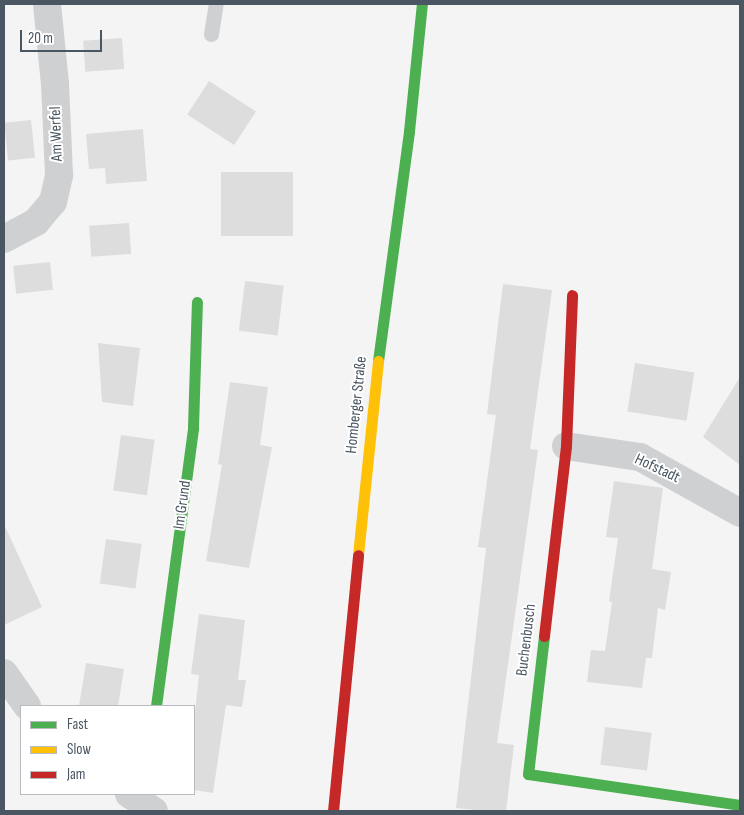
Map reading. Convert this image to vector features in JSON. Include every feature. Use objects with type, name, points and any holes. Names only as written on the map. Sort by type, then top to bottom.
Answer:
[{"type":"street","name":"Am Werfel","points":[[4,239],[36,222],[53,202],[59,175],[55,84],[47,4]]},
{"type":"street","name":"Homberger Straße","points":[[333,811],[380,338],[408,132],[422,4]]},
{"type":"street","name":"Buchenbusch","points":[[572,294],[566,446],[528,774],[740,805]]},
{"type":"street","name":"Im Grund","points":[[156,705],[193,427],[197,302]]},
{"type":"street","name":"Hofstadt","points":[[566,446],[640,457],[740,513]]},
{"type":"street","points":[[4,673],[26,705]]},
{"type":"lane","points":[[211,34],[216,4]]},
{"type":"building","points":[[122,38],[124,69],[85,72],[83,41]]},
{"type":"building","points":[[209,81],[256,111],[234,145],[187,115]]},
{"type":"building","points":[[31,120],[35,158],[8,161],[4,123]]},
{"type":"building","points":[[143,129],[147,181],[106,184],[105,168],[89,169],[86,134]]},
{"type":"building","points":[[221,172],[293,172],[293,236],[221,236]]},
{"type":"building","points":[[129,223],[131,254],[91,257],[89,226]]},
{"type":"building","points":[[50,262],[53,290],[16,294],[13,266]]},
{"type":"building","points":[[245,281],[284,286],[278,335],[239,331]]},
{"type":"building","points":[[503,284],[552,290],[530,449],[538,450],[497,743],[514,745],[506,811],[484,811],[456,808],[486,548],[478,547],[496,415],[487,414]]},
{"type":"building","points":[[98,343],[140,348],[133,406],[102,402]]},
{"type":"building","points":[[635,363],[694,372],[687,421],[627,411]]},
{"type":"building","points":[[740,377],[740,465],[703,437]]},
{"type":"building","points":[[230,382],[268,387],[260,445],[272,447],[249,568],[206,561],[222,465],[218,464]]},
{"type":"building","points":[[121,435],[155,440],[147,495],[113,490]]},
{"type":"building","points":[[614,481],[663,488],[652,569],[671,572],[665,610],[658,608],[652,658],[646,658],[642,688],[587,682],[591,650],[605,651],[612,602],[609,601],[618,538],[606,537]]},
{"type":"building","points":[[4,524],[42,607],[4,625]]},
{"type":"building","points":[[106,539],[142,544],[135,589],[100,584]]},
{"type":"building","points":[[199,614],[245,620],[238,680],[246,680],[242,707],[226,705],[213,793],[195,790],[195,712],[199,675],[191,674]]},
{"type":"building","points":[[86,663],[124,669],[118,705],[79,705]]},
{"type":"building","points":[[605,727],[652,733],[647,770],[600,765]]},
{"type":"traffic: fast","points":[[378,361],[409,131],[422,4]]},
{"type":"traffic: fast","points":[[156,705],[193,427],[197,302]]},
{"type":"traffic: fast","points":[[544,636],[528,774],[740,805]]},
{"type":"traffic: slow","points":[[358,555],[378,361]]},
{"type":"traffic: jam","points":[[544,636],[566,446],[572,295]]},
{"type":"traffic: jam","points":[[333,811],[358,555]]}]
